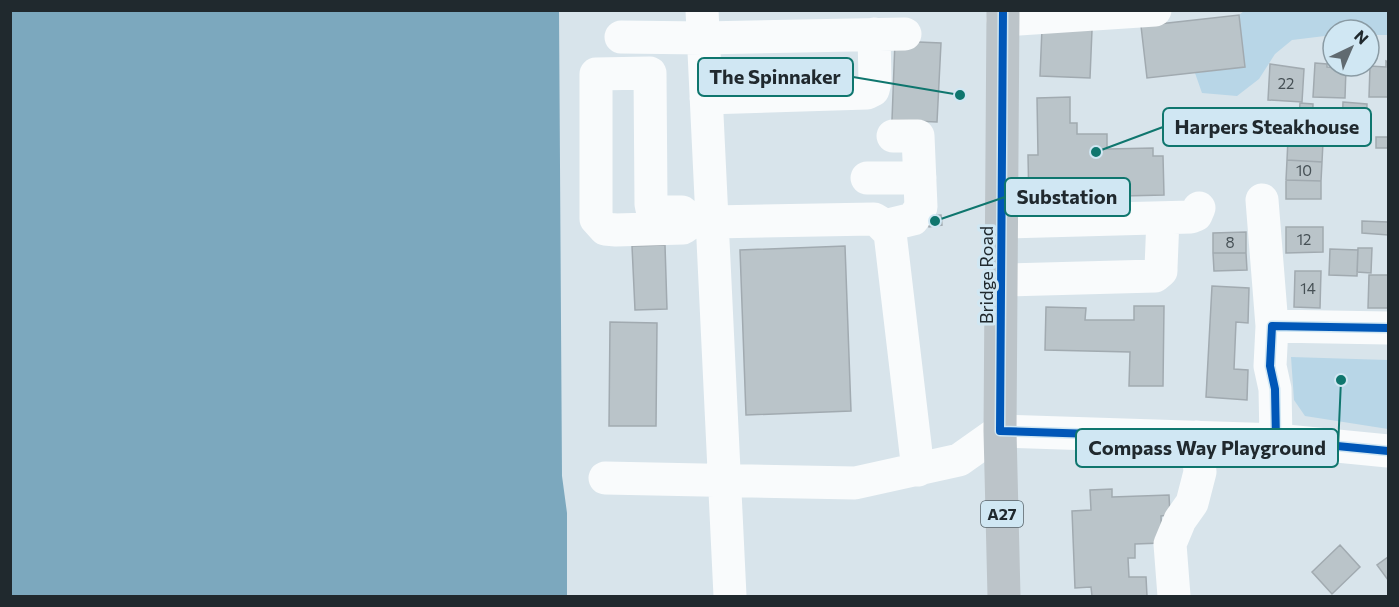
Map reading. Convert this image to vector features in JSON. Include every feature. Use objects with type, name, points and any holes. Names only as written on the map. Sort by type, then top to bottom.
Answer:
[{"type":"main road","name":"Bridge Road","points":[[1003,15],[1000,431],[1004,597]]},
{"type":"street","points":[[1003,15],[1155,10]]},
{"type":"street","points":[[703,24],[706,98],[703,221],[724,480],[730,597]]},
{"type":"street","points":[[621,37],[703,24],[889,34],[873,90],[867,93],[706,98]]},
{"type":"street","points":[[703,221],[682,212],[657,212],[652,209],[650,73],[596,74],[596,219],[605,229],[683,228],[703,221],[873,219],[890,233],[918,470]]},
{"type":"street","points":[[884,226],[913,219],[921,207],[918,136],[893,136]]},
{"type":"street","points":[[867,178],[920,178]]},
{"type":"street","points":[[1262,200],[1272,326],[1270,366],[1275,389],[1276,440]]},
{"type":"street","points":[[1002,222],[1191,217],[1196,215],[1199,208]]},
{"type":"street","points":[[1002,280],[1155,276],[1161,271],[1163,218]]},
{"type":"street","points":[[1272,326],[1389,328]]},
{"type":"street","points":[[605,478],[855,483],[959,460],[1000,431],[1276,440],[1389,451]]},
{"type":"street","points":[[1174,597],[1170,544],[1195,493],[1200,472],[1197,437]]},
{"type":"shaded area","points":[[10,11],[559,11],[562,476],[567,513],[567,596],[11,596]]},
{"type":"shaded area","points":[[1244,11],[1388,11],[1388,35],[1381,35],[1381,18],[1321,18],[1321,36],[1292,40],[1275,54],[1259,79],[1237,96],[1202,93],[1195,73],[1245,67],[1239,15]]},
{"type":"shaded area","points":[[1291,357],[1388,360],[1388,429],[1305,416],[1294,400]]},
{"type":"building","points":[[1239,15],[1245,67],[1147,78],[1141,26]]},
{"type":"building","points":[[1042,28],[1092,30],[1090,78],[1040,76]]},
{"type":"building","points":[[895,41],[941,43],[937,122],[892,120]]},
{"type":"building","points":[[1386,61],[1388,62],[1388,97],[1369,97],[1370,78],[1381,78],[1381,67],[1386,67]]},
{"type":"building","points":[[1315,63],[1321,64],[1321,78],[1346,78],[1345,98],[1313,97]]},
{"type":"building","points":[[1270,64],[1304,69],[1302,102],[1268,100]]},
{"type":"building","points":[[1070,97],[1070,123],[1077,123],[1077,134],[1107,134],[1107,149],[1153,148],[1153,156],[1163,156],[1164,195],[1080,197],[1080,203],[1029,204],[1028,155],[1038,155],[1037,98]]},
{"type":"building","points":[[1343,102],[1367,104],[1366,130],[1342,129]]},
{"type":"building","points":[[1300,103],[1313,104],[1312,134],[1298,133]]},
{"type":"building","points":[[1376,137],[1388,137],[1388,148],[1376,148]]},
{"type":"building","points":[[1288,139],[1323,142],[1322,162],[1287,160]]},
{"type":"building","points":[[1287,160],[1322,162],[1321,181],[1286,180]]},
{"type":"building","points":[[1286,180],[1321,181],[1321,199],[1286,199]]},
{"type":"building","points":[[941,215],[942,225],[929,227],[928,216]]},
{"type":"building","points":[[1362,221],[1388,222],[1388,235],[1362,233]]},
{"type":"building","points":[[1286,227],[1323,227],[1323,252],[1286,253]]},
{"type":"building","points":[[1246,232],[1246,253],[1213,253],[1213,233]]},
{"type":"building","points":[[665,245],[667,309],[635,310],[632,246]]},
{"type":"building","points":[[845,246],[851,411],[746,415],[740,250]]},
{"type":"building","points":[[1358,248],[1372,248],[1371,273],[1357,272]]},
{"type":"building","points":[[1330,249],[1358,250],[1357,276],[1329,275]]},
{"type":"building","points":[[1213,253],[1246,253],[1247,270],[1214,271]]},
{"type":"building","points":[[1295,271],[1321,271],[1320,308],[1294,307]]},
{"type":"building","points":[[1369,275],[1388,275],[1388,308],[1368,308]]},
{"type":"building","points":[[1212,286],[1249,288],[1248,323],[1236,322],[1234,369],[1248,370],[1247,400],[1206,397]]},
{"type":"building","points":[[1134,306],[1164,306],[1163,386],[1129,386],[1130,352],[1045,350],[1046,307],[1086,308],[1085,320],[1134,320]]},
{"type":"building","points":[[610,322],[657,323],[656,426],[609,426]]},
{"type":"building","points":[[1112,489],[1112,497],[1169,495],[1170,515],[1161,516],[1162,543],[1135,544],[1135,558],[1128,558],[1129,577],[1146,577],[1147,596],[1092,596],[1091,587],[1075,588],[1072,511],[1091,510],[1090,490]]},
{"type":"building","points":[[1340,545],[1360,567],[1332,594],[1312,572]]},
{"type":"building","points":[[1388,557],[1388,580],[1377,565]]},
{"type":"cycle path","points":[[1003,10],[1000,431],[1276,440],[1388,451]]},
{"type":"cycle path","points":[[1276,440],[1275,389],[1270,366],[1272,326],[1388,328]]},
{"type":"place","name":"The Spinnaker","points":[[960,95]]},
{"type":"place","name":"Harpers Steakhouse","points":[[1096,152]]},
{"type":"place","name":"Substation","points":[[935,221]]},
{"type":"place","name":"Compass Way Playground","points":[[1341,380]]}]
